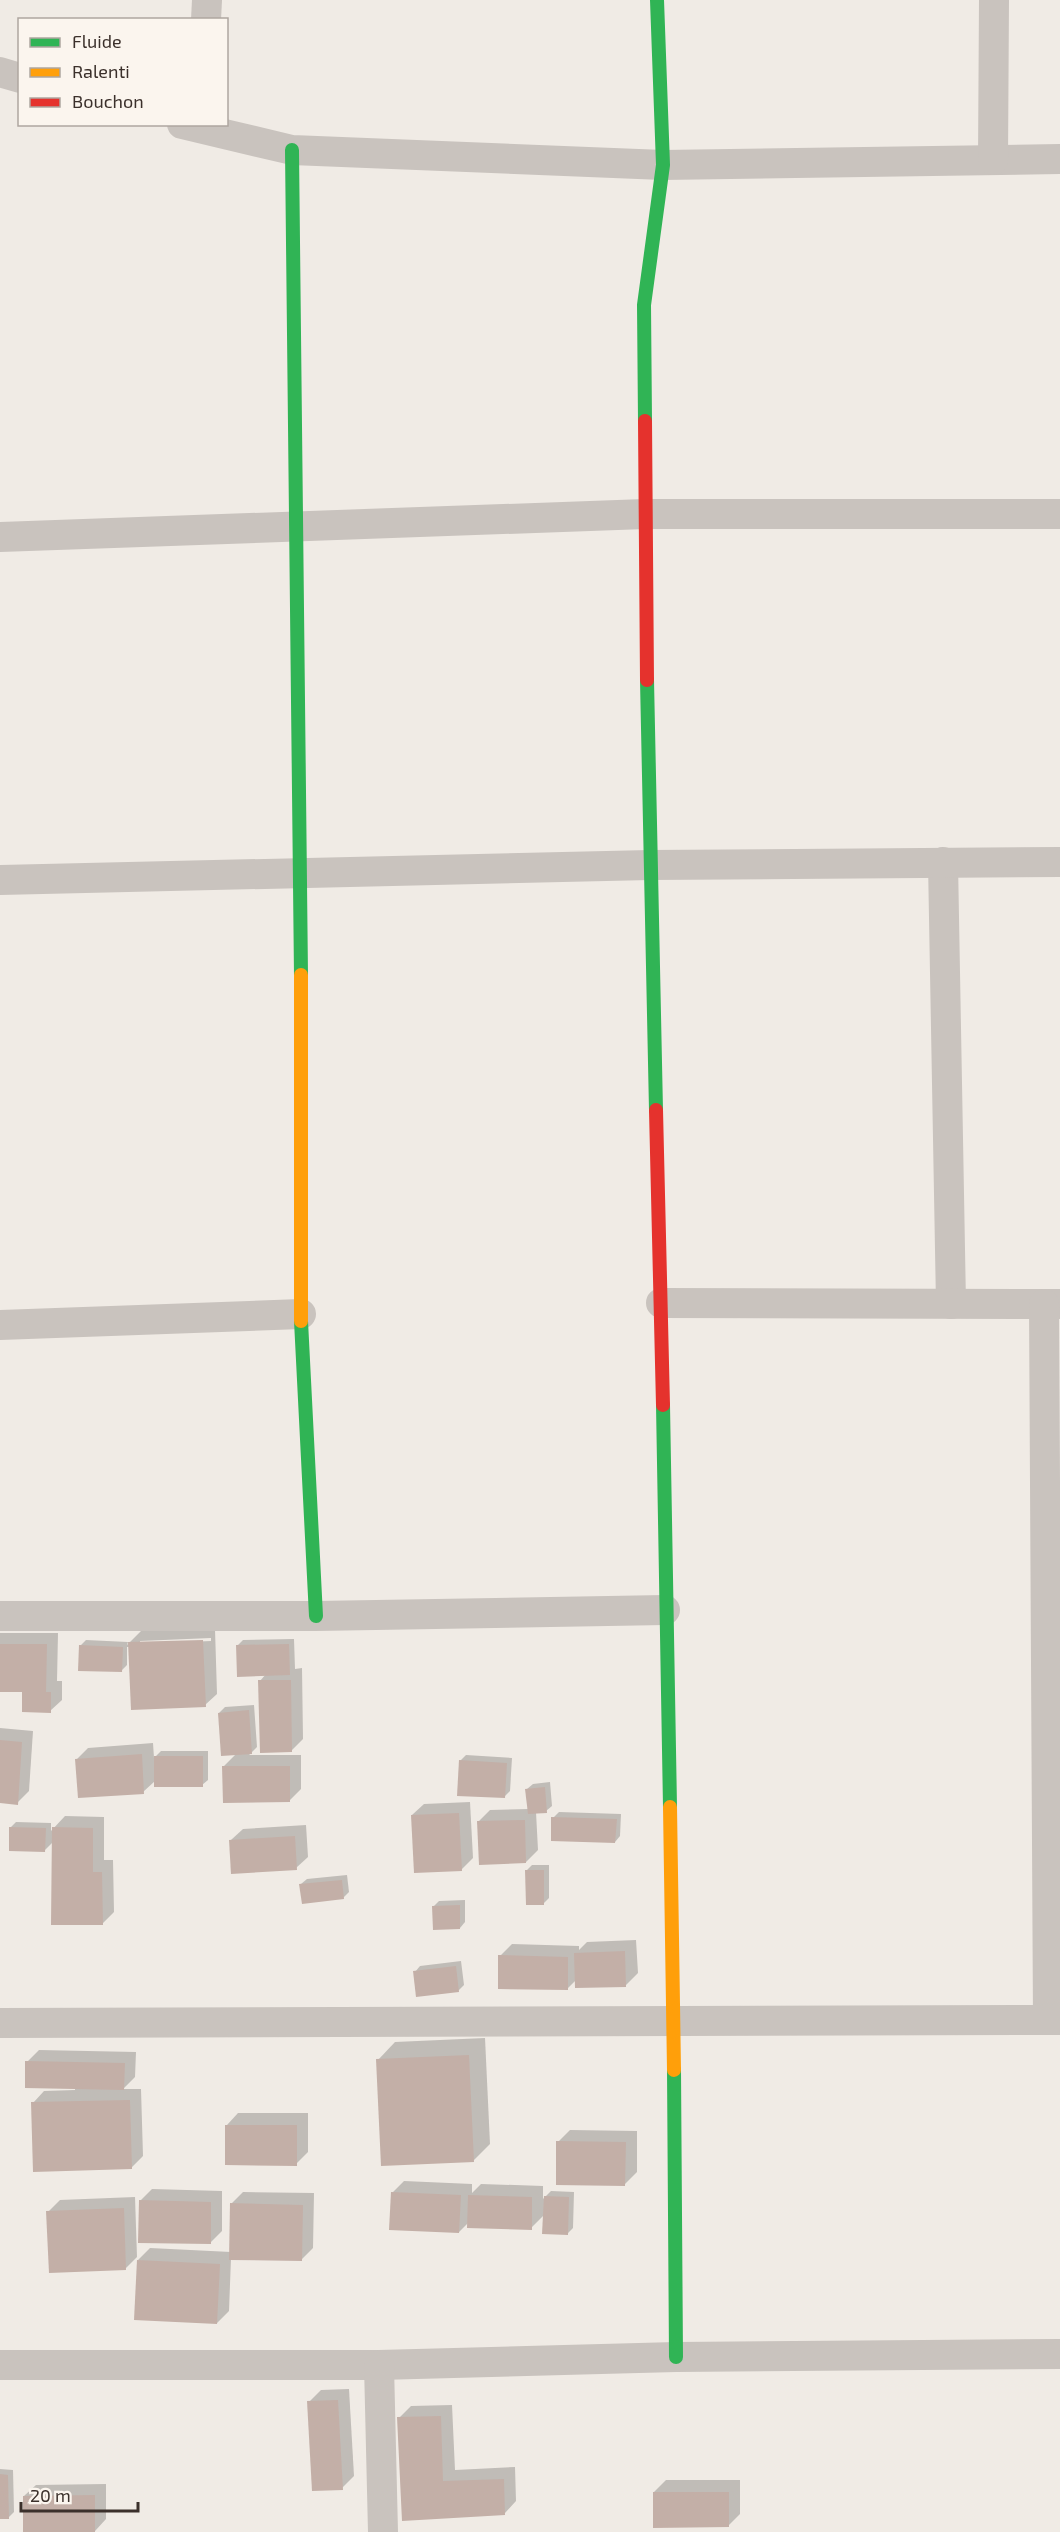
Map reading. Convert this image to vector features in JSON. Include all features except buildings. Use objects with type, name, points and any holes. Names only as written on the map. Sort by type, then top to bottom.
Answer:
[{"type":"street","points":[[206,18],[207,0]]},
{"type":"street","points":[[657,0],[663,165],[644,305],[645,514],[674,2021],[676,2357]]},
{"type":"street","points":[[993,160],[994,0]]},
{"type":"street","points":[[0,72],[18,77]]},
{"type":"street","points":[[197,127],[292,150],[663,165],[1060,159]]},
{"type":"street","points":[[292,150],[301,873],[301,1314],[316,1616]]},
{"type":"street","points":[[0,537],[645,514],[1060,514]]},
{"type":"street","points":[[943,862],[951,1304]]},
{"type":"street","points":[[0,880],[650,865],[1060,862]]},
{"type":"street","points":[[0,2023],[1054,2020],[1052,1304],[661,1303]]},
{"type":"street","points":[[0,1325],[301,1314]]},
{"type":"street","points":[[0,1616],[316,1616],[665,1610]]},
{"type":"street","points":[[0,2365],[379,2365],[676,2357],[1060,2354]]},
{"type":"street","points":[[379,2365],[383,2532]]},
{"type":"traffic: fast","points":[[645,421],[644,305],[663,165],[657,0]]},
{"type":"traffic: fast","points":[[292,150],[301,975]]},
{"type":"traffic: fast","points":[[647,680],[656,1110]]},
{"type":"traffic: fast","points":[[301,1321],[316,1616]]},
{"type":"traffic: fast","points":[[663,1405],[670,1807]]},
{"type":"traffic: fast","points":[[674,2070],[676,2357]]},
{"type":"traffic: slow","points":[[301,975],[301,1321]]},
{"type":"traffic: slow","points":[[670,1807],[674,2070]]},
{"type":"traffic: jam","points":[[645,421],[647,680]]},
{"type":"traffic: jam","points":[[656,1110],[663,1405]]}]
